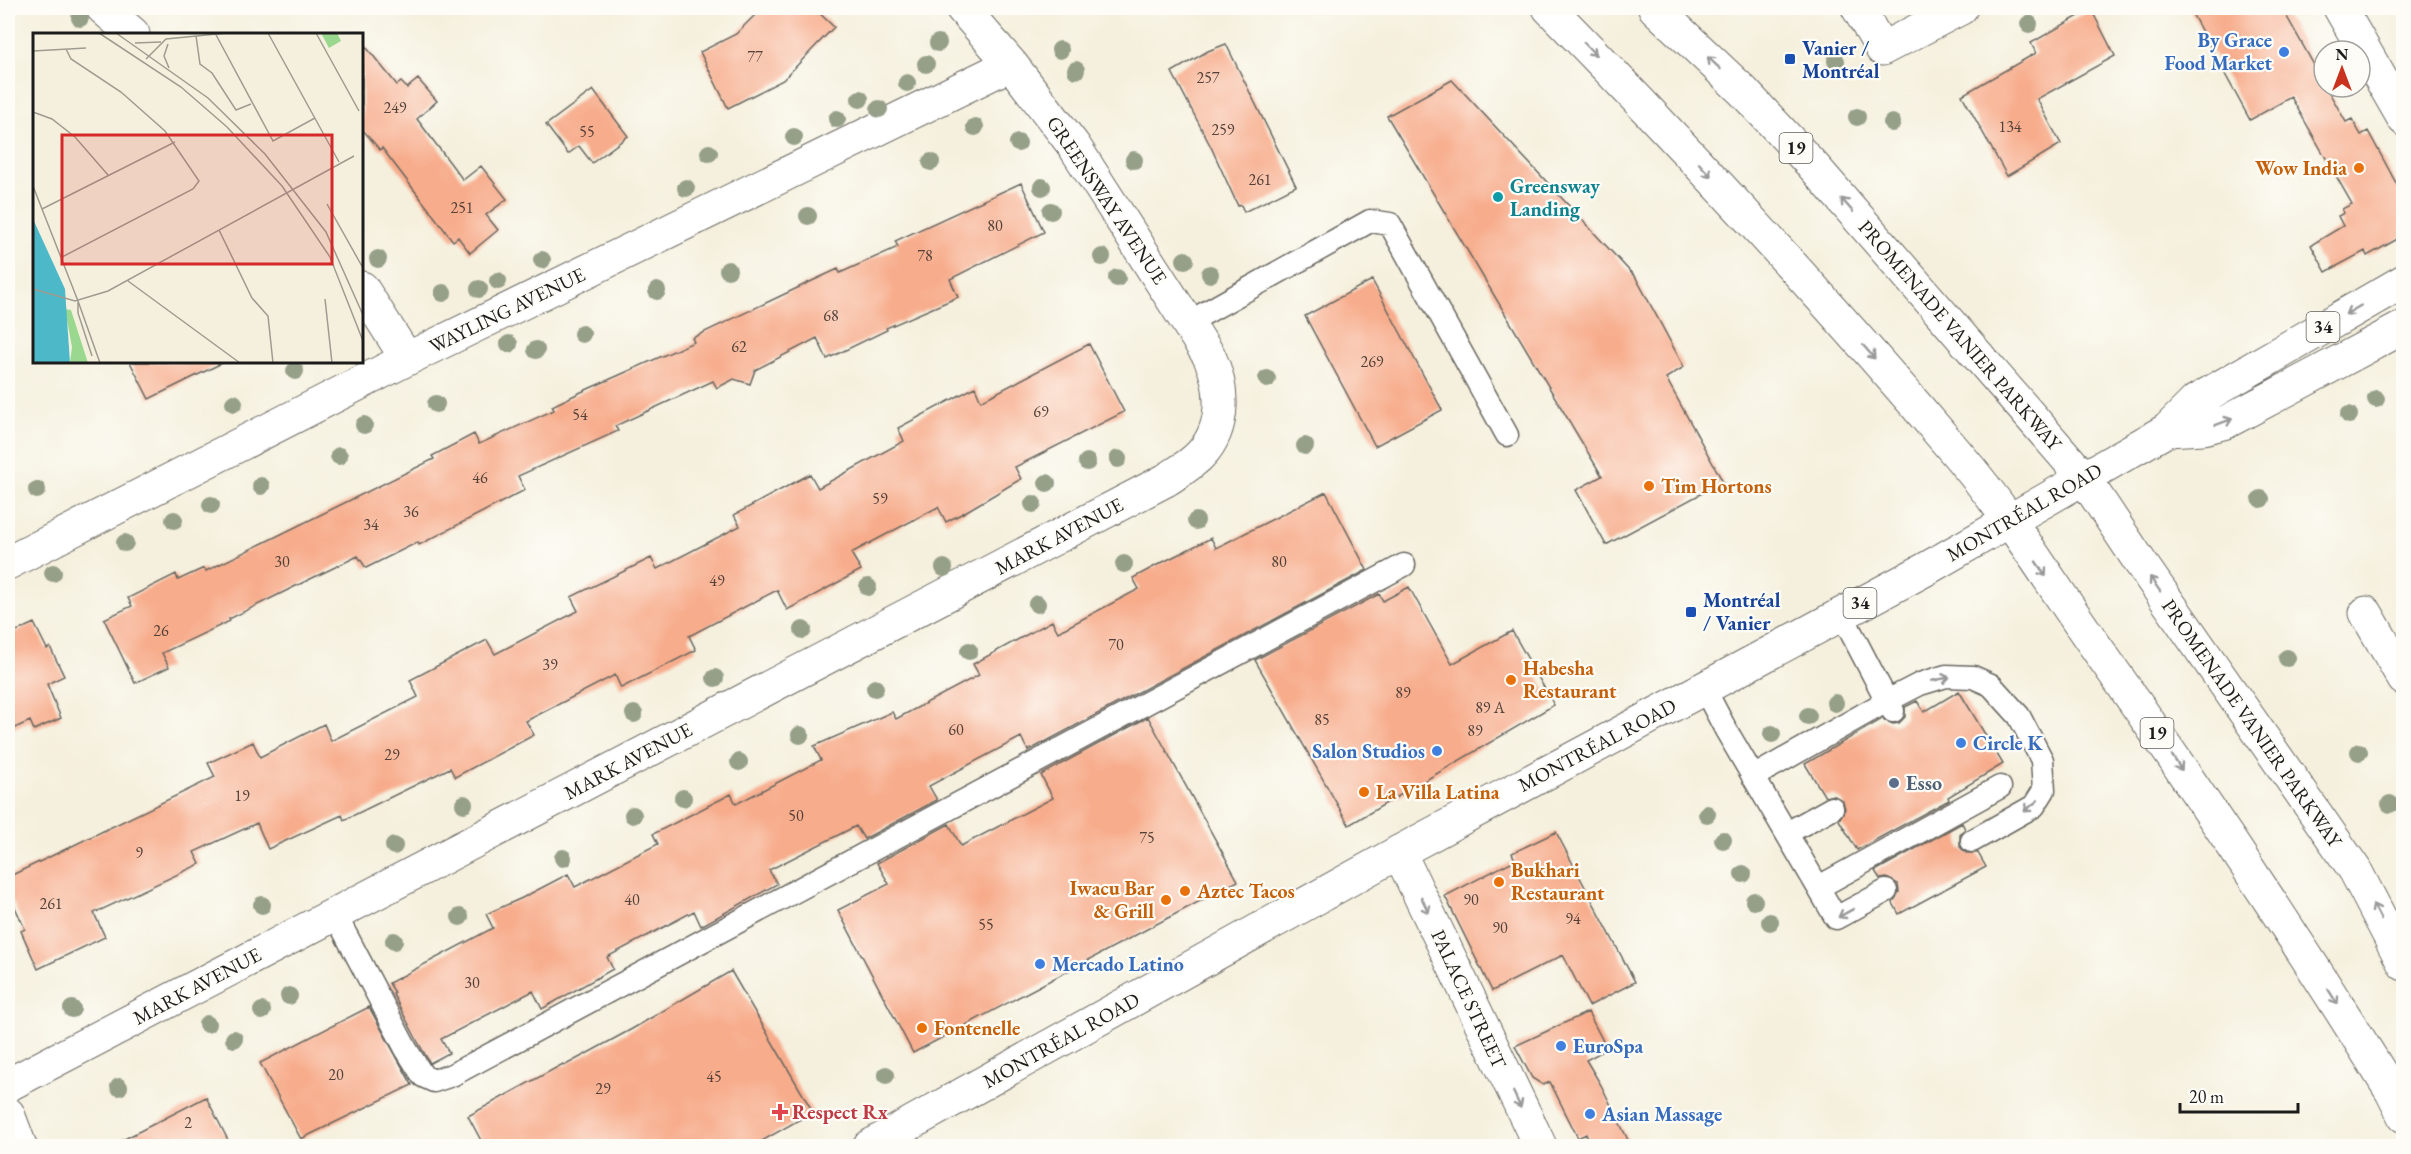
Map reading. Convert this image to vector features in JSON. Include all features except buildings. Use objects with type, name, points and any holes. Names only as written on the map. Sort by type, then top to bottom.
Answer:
[{"type":"main road","points":[[103,8],[132,33]]},
{"type":"main road","name":"GREENSWAY AVENUE","points":[[962,8],[1011,64],[1074,146],[1189,322],[1217,373],[1220,408]]},
{"type":"main road","name":"19","points":[[1549,8],[1666,127],[1831,308],[1962,458],[2160,736],[2302,948],[2392,1092],[2403,1116]]},
{"type":"main road","name":"PROMENADE VANIER PARKWAY","points":[[1655,8],[1743,91],[1815,168],[2084,478],[2355,870],[2403,964]]},
{"type":"main road","points":[[1858,8],[1882,49],[1961,8]]},
{"type":"main road","points":[[2340,8],[2403,119]]},
{"type":"main road","name":"WAYLING AVENUE","points":[[8,563],[407,359],[1011,64]]},
{"type":"main road","name":"MONTRÉAL ROAD","points":[[870,1146],[1400,852],[1926,569],[2167,430],[2196,401],[2403,281]]},
{"type":"main road","points":[[363,290],[407,359]]},
{"type":"main road","name":"MONTRÉAL ROAD","points":[[2167,430],[2203,428],[2226,422],[2403,327]]},
{"type":"main road","name":"MARK AVENUE","points":[[8,1085],[1166,480],[1202,454],[1211,439],[1220,408]]},
{"type":"main road","points":[[2366,613],[2403,679]]},
{"type":"main road","name":"PALACE STREET","points":[[1400,852],[1540,1146]]},
{"type":"main road","points":[[8,1114],[20,1146]]},
{"type":"lane","points":[[1189,322],[1370,221],[1390,224],[1507,435]]},
{"type":"lane","points":[[335,914],[406,1049],[423,1076],[434,1082],[452,1075],[1404,565]]},
{"type":"lane","points":[[1841,613],[1890,706]]},
{"type":"lane","points":[[1753,777],[1890,706],[1920,684],[1946,676],[1973,677],[1991,685],[2019,716],[2042,760],[2044,790],[2034,806],[1972,841]]},
{"type":"lane","points":[[1704,688],[1753,777],[1836,918],[1886,891]]},
{"type":"lane","points":[[1819,887],[1943,809],[2000,787]]},
{"type":"lane","points":[[1787,833],[1832,808]]},
{"type":"place","name":"By Grace Food Market","points":[[2284,52]]},
{"type":"place","name":"Vanier / Montréal","points":[[1790,59]]},
{"type":"place","name":"Wow India","points":[[2359,168]]},
{"type":"place","name":"Greensway Landing","points":[[1498,197]]},
{"type":"place","name":"Tim Hortons","points":[[1649,486]]},
{"type":"place","name":"Montréal / Vanier","points":[[1691,612]]},
{"type":"place","name":"Habesha Restaurant","points":[[1511,680]]},
{"type":"place","name":"Circle K","points":[[1961,743]]},
{"type":"place","name":"Salon Studios","points":[[1437,751]]},
{"type":"place","name":"Esso","points":[[1894,783]]},
{"type":"place","name":"La Villa Latina","points":[[1364,792]]},
{"type":"place","name":"Bukhari Restaurant","points":[[1499,882]]},
{"type":"place","name":"Aztec Tacos","points":[[1185,891]]},
{"type":"place","name":"Iwacu Bar & Grill","points":[[1166,900]]},
{"type":"place","name":"Mercado Latino","points":[[1040,964]]},
{"type":"place","name":"Fontenelle","points":[[922,1028]]},
{"type":"place","name":"EuroSpa","points":[[1561,1046]]},
{"type":"place","name":"Respect Rx","points":[[780,1112]]},
{"type":"place","name":"Asian Massage","points":[[1590,1114]]}]
